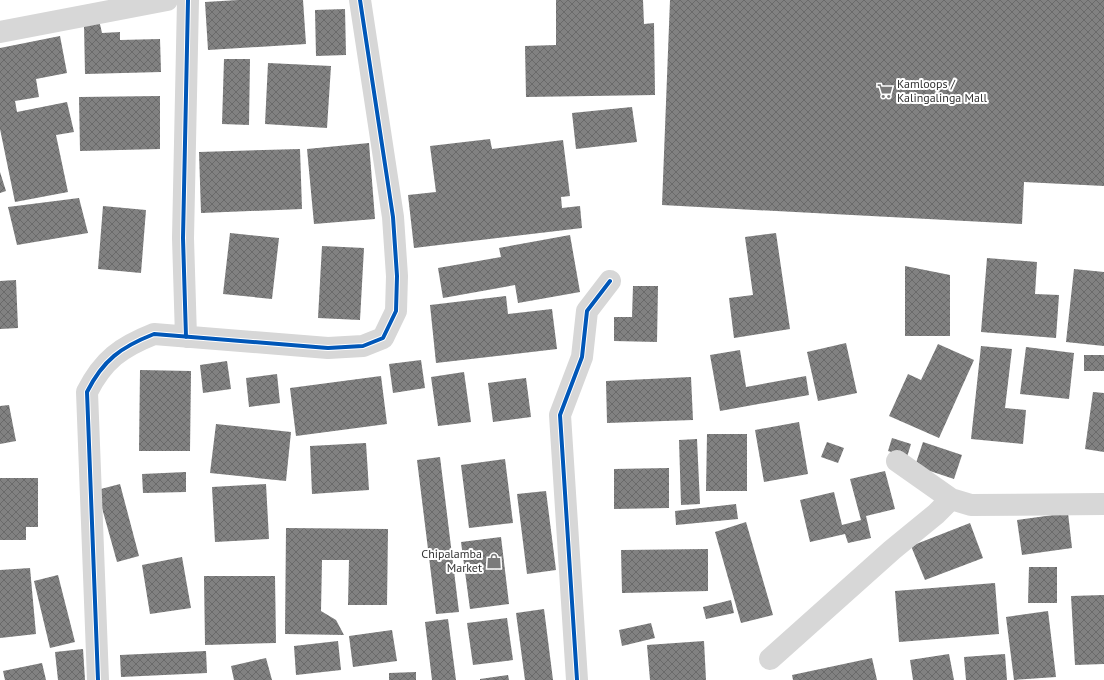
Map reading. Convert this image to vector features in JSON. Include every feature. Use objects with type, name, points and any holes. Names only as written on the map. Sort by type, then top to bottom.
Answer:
[{"type":"street","points":[[0,32],[168,0]]},
{"type":"street","points":[[186,337],[183,238],[188,0]]},
{"type":"street","points":[[98,680],[87,392],[96,374],[110,358],[131,343],[154,334],[328,348],[363,346],[383,338],[396,311],[397,276],[393,217],[360,0]]},
{"type":"street","points":[[577,680],[560,415],[582,357],[586,311],[610,281]]},
{"type":"street","points":[[897,461],[951,499],[971,505],[1104,504]]},
{"type":"street","points":[[770,659],[892,550],[936,514],[951,499]]},
{"type":"building","points":[[238,0],[303,0],[306,44],[208,50],[205,2]]},
{"type":"building","points":[[556,0],[643,0],[644,24],[654,23],[655,95],[526,97],[525,46],[556,45]]},
{"type":"building","name":"Kamloops / Kalingalinga Mall","points":[[670,0],[1104,0],[1104,186],[1024,182],[1022,224],[662,205]]},
{"type":"building","points":[[345,9],[346,55],[316,56],[315,10]]},
{"type":"building","points":[[99,20],[102,33],[120,32],[120,40],[160,39],[161,72],[85,74],[84,24]]},
{"type":"building","points":[[60,36],[67,73],[36,79],[39,97],[15,101],[17,112],[67,102],[74,132],[56,135],[68,192],[15,202],[0,129],[0,48]]},
{"type":"building","points":[[224,59],[250,59],[249,125],[222,124]]},
{"type":"building","points":[[268,63],[331,66],[327,128],[265,124]]},
{"type":"building","points":[[160,96],[160,149],[80,151],[79,97]]},
{"type":"building","points":[[632,107],[637,142],[576,149],[572,113]]},
{"type":"building","points":[[490,139],[492,149],[563,140],[570,196],[561,197],[562,208],[580,206],[582,228],[414,248],[408,195],[436,192],[430,146]]},
{"type":"building","points":[[369,143],[375,219],[314,224],[307,149]]},
{"type":"building","points":[[300,149],[302,209],[201,213],[199,152]]},
{"type":"building","points":[[0,172],[6,191],[0,193]]},
{"type":"building","points":[[79,198],[88,233],[17,245],[8,207]]},
{"type":"building","points":[[103,206],[146,210],[141,273],[98,269]]},
{"type":"building","points":[[230,233],[279,238],[272,299],[223,294]]},
{"type":"building","points":[[776,233],[790,329],[734,338],[729,298],[753,295],[745,237]]},
{"type":"building","points":[[570,235],[580,292],[518,303],[515,285],[443,298],[438,268],[501,257],[499,248]]},
{"type":"building","points":[[322,246],[364,248],[360,320],[318,318]]},
{"type":"building","points":[[987,258],[1037,262],[1035,294],[1059,295],[1056,338],[981,332]]},
{"type":"building","points":[[905,266],[950,275],[950,336],[905,336]]},
{"type":"building","points":[[1074,269],[1104,272],[1104,346],[1066,342]]},
{"type":"building","points":[[16,280],[18,328],[0,329],[0,281]]},
{"type":"building","points":[[633,286],[658,286],[657,342],[614,341],[614,317],[632,317]]},
{"type":"building","points":[[506,296],[508,314],[552,309],[557,349],[436,363],[430,305]]},
{"type":"building","points":[[846,343],[857,393],[818,401],[807,352]]},
{"type":"building","points":[[938,344],[974,360],[939,438],[889,416],[908,374],[921,380]]},
{"type":"building","points":[[981,346],[1012,349],[1005,408],[1026,410],[1023,444],[971,439]]},
{"type":"building","points":[[1026,347],[1074,353],[1069,399],[1020,394]]},
{"type":"building","points":[[740,350],[746,387],[806,376],[809,395],[720,411],[710,355]]},
{"type":"building","points":[[1084,355],[1104,355],[1104,371],[1084,371]]},
{"type":"building","points":[[421,360],[425,388],[393,393],[389,364]]},
{"type":"building","points":[[227,361],[231,389],[203,393],[200,365]]},
{"type":"building","points":[[140,370],[191,371],[190,451],[139,451]]},
{"type":"building","points":[[464,372],[471,422],[438,426],[431,377]]},
{"type":"building","points":[[277,374],[280,403],[249,407],[246,378]]},
{"type":"building","points":[[381,376],[387,424],[296,436],[290,388]]},
{"type":"building","points":[[691,377],[693,420],[607,423],[606,381]]},
{"type":"building","points":[[526,378],[531,417],[493,422],[488,383]]},
{"type":"building","points":[[1093,392],[1104,393],[1104,452],[1085,449]]},
{"type":"building","points":[[9,405],[16,441],[0,444],[0,406]]},
{"type":"building","points":[[799,422],[808,474],[764,482],[755,430]]},
{"type":"building","points":[[216,424],[291,432],[286,481],[210,473]]},
{"type":"building","points":[[707,434],[747,434],[747,491],[706,491]]},
{"type":"building","points":[[892,438],[911,444],[907,457],[888,451]]},
{"type":"building","points":[[697,439],[700,504],[681,505],[679,440]]},
{"type":"building","points":[[827,442],[844,448],[838,463],[821,457]]},
{"type":"building","points":[[923,442],[962,455],[954,479],[915,466]]},
{"type":"building","points":[[366,443],[369,490],[312,494],[310,446]]},
{"type":"building","points":[[440,457],[459,612],[436,614],[417,460]]},
{"type":"building","points":[[505,459],[513,523],[469,528],[461,465]]},
{"type":"building","points":[[669,468],[669,508],[614,509],[614,469]]},
{"type":"building","points":[[885,471],[895,509],[866,516],[871,538],[848,543],[845,534],[810,542],[800,500],[834,492],[842,525],[861,520],[850,479]]},
{"type":"building","points":[[186,472],[186,492],[143,493],[142,474]]},
{"type":"building","points":[[0,478],[38,478],[38,527],[26,527],[26,540],[0,540]]},
{"type":"building","points":[[120,484],[139,556],[117,562],[97,490]]},
{"type":"building","points":[[266,484],[269,539],[215,542],[212,487]]},
{"type":"building","points":[[546,491],[556,570],[527,574],[517,494]]},
{"type":"building","points":[[736,504],[738,519],[676,525],[675,511]]},
{"type":"building","points":[[1068,513],[1072,548],[1022,555],[1017,520]]},
{"type":"building","points":[[746,522],[773,615],[741,623],[715,532]]},
{"type":"building","points":[[970,523],[983,558],[925,580],[911,546]]},
{"type":"building","points":[[286,528],[388,529],[387,605],[348,605],[349,560],[322,560],[321,611],[336,620],[344,635],[285,634]]},
{"type":"building","points":[[501,537],[509,604],[470,609],[461,542]]},
{"type":"building","points":[[708,549],[708,591],[622,593],[621,550]]},
{"type":"building","points":[[182,557],[191,608],[150,614],[142,565]]},
{"type":"building","points":[[1029,567],[1057,567],[1057,603],[1028,603]]},
{"type":"building","points":[[30,568],[36,634],[0,638],[0,570]]},
{"type":"building","points":[[58,575],[75,642],[50,648],[34,581]]},
{"type":"building","points":[[204,576],[275,576],[276,643],[205,645]]},
{"type":"building","points":[[995,583],[999,634],[899,642],[895,591]]},
{"type":"building","points":[[1104,595],[1104,664],[1075,665],[1071,596]]},
{"type":"building","points":[[731,600],[734,613],[706,619],[703,607]]},
{"type":"building","points":[[544,609],[553,680],[525,680],[516,613]]},
{"type":"building","points":[[1048,611],[1056,677],[1014,680],[1006,617]]},
{"type":"building","points":[[507,618],[513,660],[473,665],[467,623]]},
{"type":"building","points":[[448,619],[456,680],[432,680],[425,622]]},
{"type":"building","points":[[651,623],[655,638],[622,646],[619,630]]},
{"type":"building","points":[[392,630],[397,661],[353,667],[349,636]]},
{"type":"building","points":[[338,641],[341,670],[296,675],[294,646]]},
{"type":"building","points":[[704,641],[706,680],[650,680],[647,645]]},
{"type":"building","points":[[83,649],[85,680],[58,680],[55,652]]},
{"type":"building","points":[[206,651],[207,673],[121,677],[120,655]]},
{"type":"building","points":[[949,654],[954,680],[913,680],[910,660]]},
{"type":"building","points":[[1005,654],[1007,680],[966,680],[964,657]]},
{"type":"building","points":[[266,658],[272,680],[234,680],[231,666]]},
{"type":"building","points":[[872,658],[877,680],[793,680],[792,675]]},
{"type":"building","points":[[42,663],[46,680],[5,680],[3,671]]},
{"type":"building","points":[[416,672],[416,680],[389,680],[389,673]]},
{"type":"building","points":[[508,675],[509,680],[480,680],[480,679]]},
{"type":"cycle path","points":[[186,337],[183,238],[188,0]]},
{"type":"cycle path","points":[[98,680],[87,392],[100,371],[114,356],[132,344],[154,334],[328,348],[363,346],[383,338],[396,311],[397,276],[393,217],[360,0]]},
{"type":"cycle path","points":[[577,680],[560,415],[582,357],[587,311],[610,281]]},
{"type":"place","name":"Kamloops / Kalingalinga Mall","points":[[885,91]]},
{"type":"place","name":"Chipalamba Market","points":[[494,561]]}]
